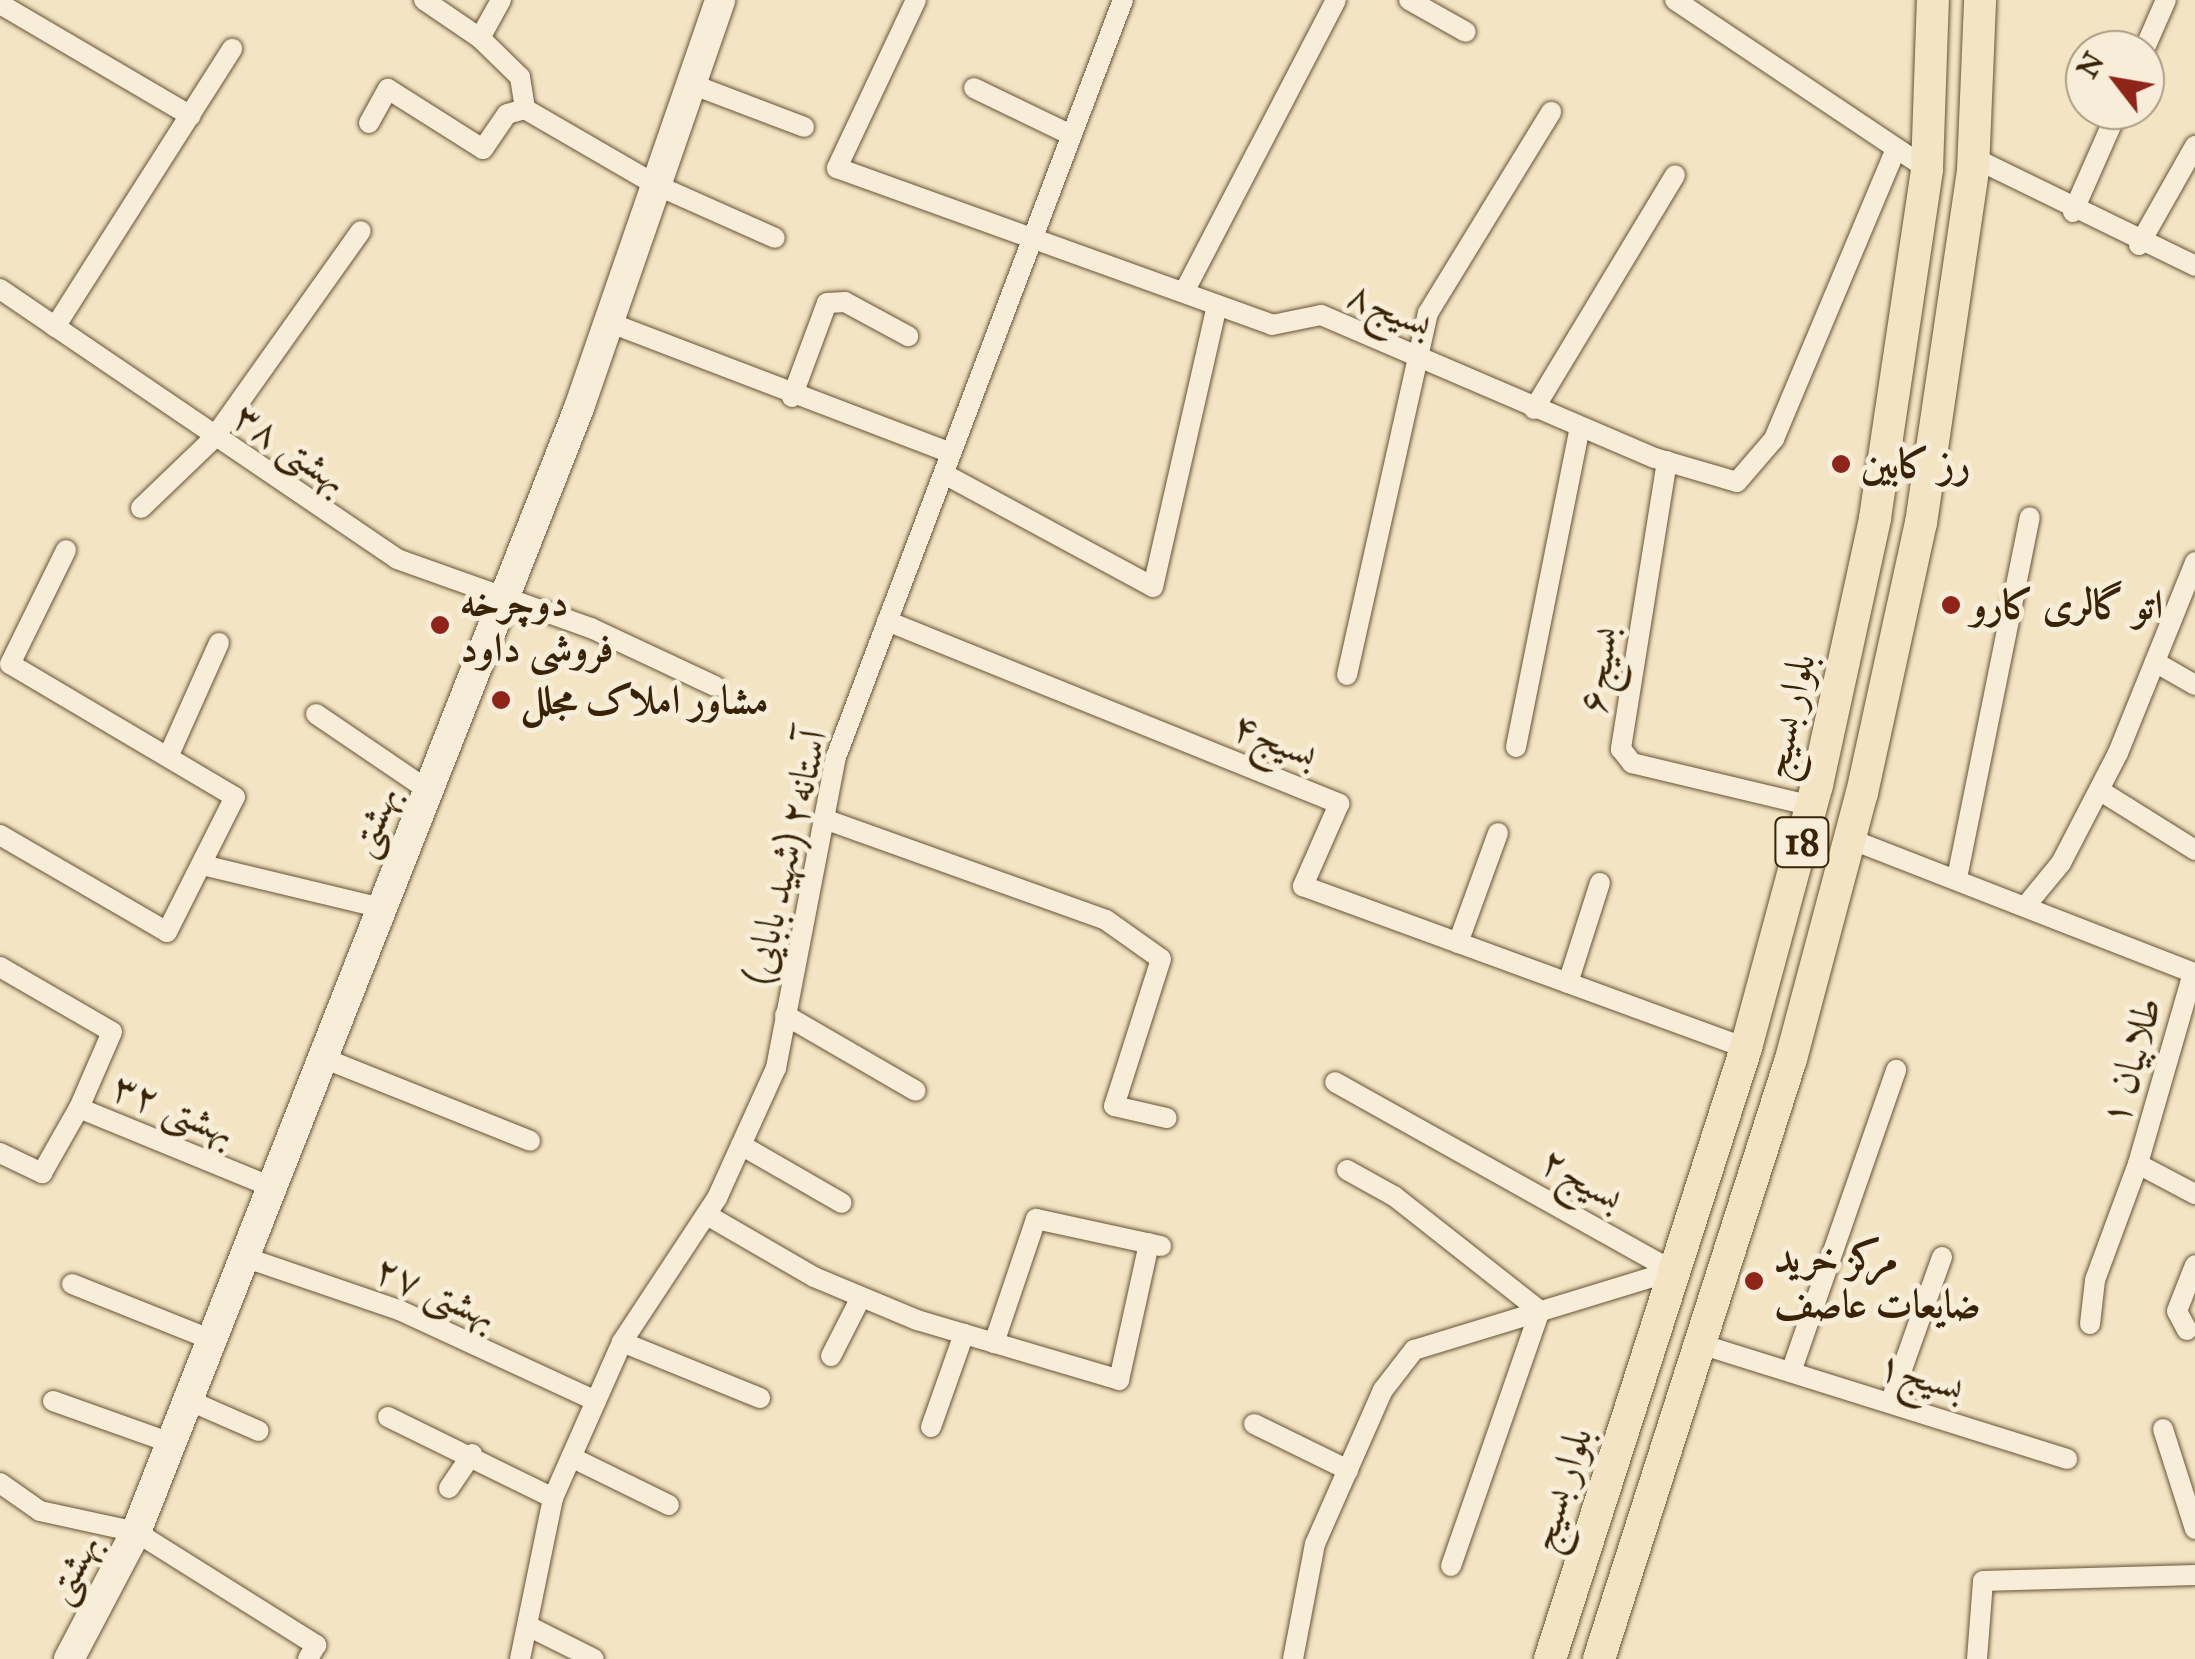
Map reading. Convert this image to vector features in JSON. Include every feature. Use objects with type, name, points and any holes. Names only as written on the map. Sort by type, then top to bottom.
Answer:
[{"type":"main road","name":"بهشتی","points":[[69,1659],[136,1532],[505,595],[608,322],[720,0]]},
{"type":"main road","name":"بلوار بسیج","points":[[1550,1659],[1746,1048],[1812,806],[1875,518],[1927,169],[1933,0]]},
{"type":"main road","name":"18","points":[[1598,1659],[1791,1060],[1850,839],[1921,523],[1974,158],[1980,0]]},
{"type":"street","points":[[424,0],[480,38],[520,77],[525,109]]},
{"type":"street","points":[[480,38],[500,0]]},
{"type":"street","name":"بسیج۸","points":[[916,0],[836,168],[1272,325],[1321,315],[1580,427],[1667,461],[1737,482],[1774,439],[1896,149]]},
{"type":"street","name":"آستانه۲ (شهید بابایی)","points":[[520,1659],[532,1628],[553,1498],[622,1342],[708,1214],[776,1068],[836,756],[946,475],[948,452],[1028,235],[1123,0]]},
{"type":"street","points":[[1184,292],[1336,0]]},
{"type":"street","points":[[1409,0],[1466,32]]},
{"type":"street","points":[[1674,0],[1927,169]]},
{"type":"street","points":[[2153,30],[2166,0]]},
{"type":"street","points":[[0,4],[191,116]]},
{"type":"street","points":[[54,327],[232,49]]},
{"type":"street","points":[[690,84],[804,127]]},
{"type":"street","points":[[974,88],[1068,133]]},
{"type":"street","points":[[369,123],[388,90],[484,149],[507,114],[525,109],[656,185],[774,238]]},
{"type":"street","points":[[1347,674],[1415,357],[1428,313],[1551,112]]},
{"type":"street","points":[[2074,212],[2109,130]]},
{"type":"street","points":[[2139,246],[2195,146]]},
{"type":"street","points":[[1974,158],[2139,246],[2195,266]]},
{"type":"street","points":[[1534,408],[1674,175]]},
{"type":"street","points":[[140,508],[213,439],[361,231]]},
{"type":"street","name":"بهشتی ۳۸","points":[[0,288],[213,439],[396,559],[505,595],[715,686]]},
{"type":"street","points":[[792,397],[826,303],[845,302],[908,336]]},
{"type":"street","points":[[946,475],[1153,586],[1217,305]]},
{"type":"street","points":[[608,322],[792,397],[948,452]]},
{"type":"street","points":[[1516,747],[1580,427]]},
{"type":"street","name":"بسیج۶","points":[[1667,461],[1621,749],[1632,763],[1812,806]]},
{"type":"street","points":[[1957,878],[2030,517]]},
{"type":"street","points":[[0,835],[167,932],[207,866],[235,797],[10,664],[66,550]]},
{"type":"street","points":[[1850,839],[2028,903],[2061,863],[2100,790],[2195,562]]},
{"type":"street","name":"بسیج۴","points":[[887,621],[1339,804],[1303,886],[1746,1048]]},
{"type":"street","points":[[168,757],[218,643]]},
{"type":"street","points":[[2156,662],[2195,685]]},
{"type":"street","points":[[316,714],[428,790]]},
{"type":"street","points":[[2100,790],[2195,850]]},
{"type":"street","points":[[826,820],[1106,920],[1160,959],[1114,1106],[1167,1118]]},
{"type":"street","points":[[1458,943],[1498,833]]},
{"type":"street","points":[[207,866],[382,908]]},
{"type":"street","points":[[1568,983],[1600,883]]},
{"type":"street","name":"طلابیان ۱","points":[[2028,903],[2193,973],[2138,1164],[2195,1194]]},
{"type":"street","name":"بهشتی ۳۲","points":[[0,966],[112,1032],[78,1108],[272,1187]]},
{"type":"street","points":[[786,1015],[916,1091]]},
{"type":"street","points":[[323,1058],[530,1142]]},
{"type":"street","points":[[1791,1372],[1896,1070]]},
{"type":"street","name":"بسیج۲","points":[[1334,1082],[1673,1271]]},
{"type":"street","points":[[0,1153],[42,1173],[78,1108]]},
{"type":"street","points":[[742,1145],[842,1203]]},
{"type":"street","points":[[2090,1324],[2095,1280],[2138,1164]]},
{"type":"street","points":[[1347,1170],[1410,1207],[1540,1311]]},
{"type":"street","points":[[708,1214],[861,1297],[964,1334],[994,1343],[1119,1380],[1155,1245],[1036,1219],[994,1343]]},
{"type":"street","name":"بهشتی ۲۷","points":[[244,1257],[398,1310],[596,1402]]},
{"type":"street","points":[[1890,1403],[1942,1257]]},
{"type":"street","points":[[2187,1330],[2178,1312],[2195,1266]]},
{"type":"street","points":[[1292,1659],[1315,1544],[1383,1390],[1414,1350],[1673,1271]]},
{"type":"street","points":[[72,1284],[212,1340]]},
{"type":"street","points":[[832,1356],[861,1297]]},
{"type":"street","points":[[1451,1566],[1540,1311]]},
{"type":"street","points":[[930,1428],[964,1334]]},
{"type":"street","points":[[622,1342],[760,1398]]},
{"type":"street","name":"بسیج۱","points":[[1697,1342],[2067,1458]]},
{"type":"street","points":[[188,1400],[259,1431]]},
{"type":"street","points":[[53,1401],[171,1443]]},
{"type":"street","points":[[388,1417],[472,1454],[553,1498]]},
{"type":"street","points":[[1254,1424],[1348,1470]]},
{"type":"street","points":[[2163,1429],[2195,1529]]},
{"type":"street","points":[[449,1488],[472,1454]]},
{"type":"street","points":[[571,1457],[669,1505]]},
{"type":"street","points":[[0,1483],[40,1511],[136,1532],[316,1645],[308,1659]]},
{"type":"street","points":[[1977,1659],[1983,1580],[2195,1575]]},
{"type":"street","points":[[532,1628],[594,1659]]},
{"type":"place","name":"رز کابین","points":[[1841,464]]},
{"type":"place","name":"اتو گالری کارو","points":[[1951,605]]},
{"type":"place","name":"دوچرخه فروشی داود","points":[[440,625]]},
{"type":"place","name":"مشاور املاک مجلل","points":[[501,700]]},
{"type":"place","name":"مرکز خرید ضایعات عاصف","points":[[1754,1281]]}]
